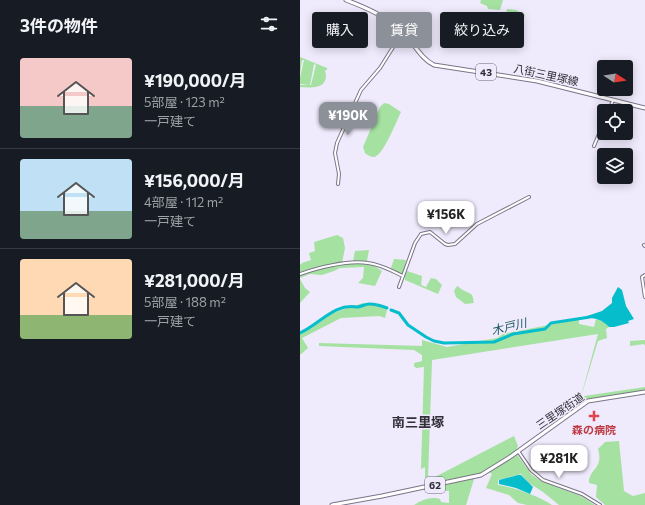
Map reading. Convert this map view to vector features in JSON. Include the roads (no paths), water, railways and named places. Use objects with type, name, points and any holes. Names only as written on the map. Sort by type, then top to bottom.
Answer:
[{"type":"main road","name":"八街三里塚線","points":[[346,0],[376,14]]},
{"type":"main road","name":"八街三里塚線","points":[[415,48],[420,54],[434,65],[537,81],[645,108]]},
{"type":"main road","name":"三里塚街道","points":[[332,505],[484,474],[588,401],[645,392]]},
{"type":"street","points":[[338,184],[339,174],[335,153],[337,143],[361,90],[380,68],[393,48]]},
{"type":"street","points":[[612,104],[613,100]]},
{"type":"street","points":[[594,146],[597,139]]},
{"type":"street","points":[[399,287],[415,243],[421,234],[430,232],[446,244],[455,244],[477,224],[529,197]]},
{"type":"street","points":[[300,274],[338,264],[360,262],[373,264],[403,276]]},
{"type":"street","points":[[645,275],[642,277],[645,297]]},
{"type":"street","points":[[518,451],[531,470],[543,480],[582,494],[600,505]]},
{"type":"water","points":[[618,287],[622,290],[626,306],[634,319],[628,321],[629,323],[609,327],[599,320],[587,318],[587,316],[602,311],[612,303],[612,298]]},
{"type":"water","points":[[521,475],[533,487],[530,494],[516,488],[499,484],[499,480]]},
{"type":"waterway","name":"木戸川","points":[[300,333],[327,315],[341,308],[358,307],[366,304],[378,305],[387,308]]},
{"type":"waterway","name":"木戸川","points":[[391,310],[399,313],[408,325],[426,337],[434,341],[444,343],[494,342],[513,334],[545,329],[551,323],[590,317]]},
{"type":"place","name":"森の病院","points":[[594,416]]},
{"type":"district","name":"南三里塚","points":[[418,422]]}]
